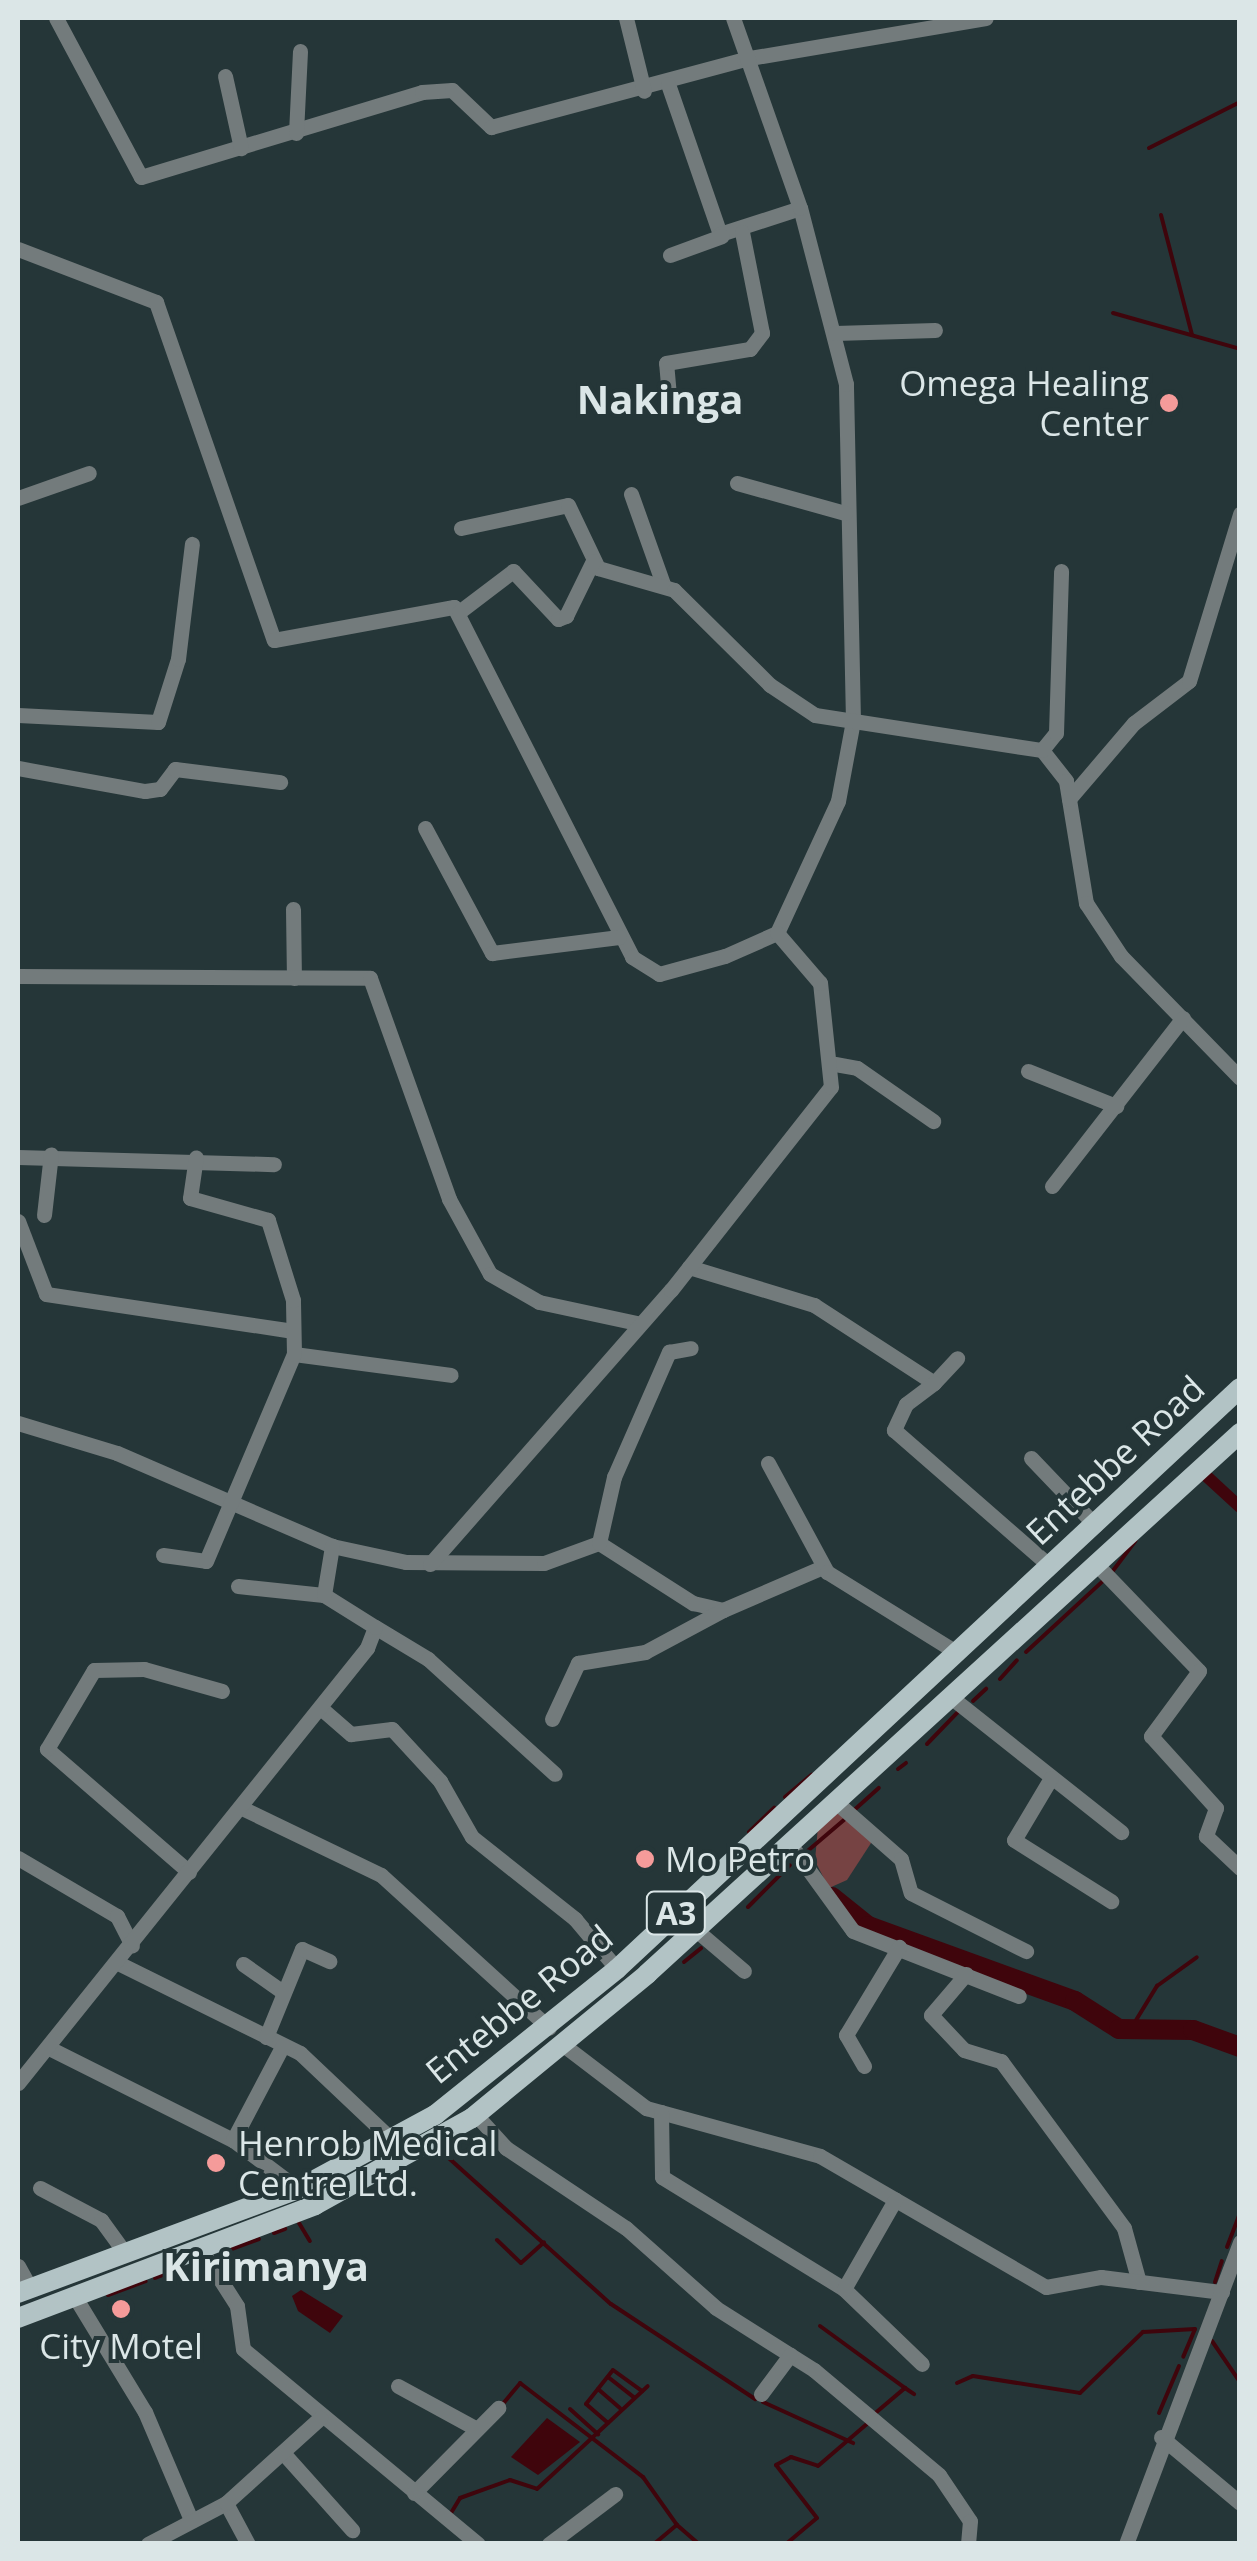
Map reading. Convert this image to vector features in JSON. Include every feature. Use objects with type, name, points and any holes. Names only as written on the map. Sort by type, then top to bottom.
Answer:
[{"type":"main road","name":"Entebbe Road","points":[[24,2291],[298,2189],[393,2141],[549,2028],[1240,1388]]},
{"type":"main road","name":"Entebbe Road","points":[[18,2318],[202,2251],[314,2205],[476,2115],[566,2046],[696,1930],[1240,1433]]},
{"type":"main road","points":[[900,1705],[919,1730]]},
{"type":"street","points":[[56,18],[136,175],[446,88],[491,127],[644,91],[744,59],[986,18]]},
{"type":"street","points":[[626,18],[644,91]]},
{"type":"street","points":[[18,249],[156,302],[274,640],[442,606],[459,612],[619,936],[659,974],[777,933],[838,801],[853,721],[845,513],[848,412],[835,333],[800,208],[744,59],[733,18]]},
{"type":"street","points":[[296,133],[300,52]]},
{"type":"street","points":[[225,76],[240,148]]},
{"type":"street","points":[[668,84],[722,236]]},
{"type":"street","points":[[670,255],[800,208]]},
{"type":"street","points":[[669,396],[673,358],[758,341],[742,232]]},
{"type":"street","points":[[835,333],[935,330]]},
{"type":"street","points":[[18,498],[89,473]]},
{"type":"street","points":[[736,482],[845,513]]},
{"type":"street","points":[[631,494],[663,584]]},
{"type":"street","points":[[459,612],[513,570],[558,619],[566,616],[593,561],[576,511],[559,503],[461,528]]},
{"type":"street","points":[[1070,799],[1122,734],[1189,681],[1240,514]]},
{"type":"street","points":[[18,715],[158,722],[178,659],[192,544]]},
{"type":"street","points":[[593,561],[663,584],[792,702],[853,721],[1042,750]]},
{"type":"street","points":[[1042,750],[1056,733],[1060,571]]},
{"type":"street","points":[[1042,750],[1070,799],[1086,903],[1121,956],[1240,1078]]},
{"type":"street","points":[[18,768],[145,791],[182,769],[280,782]]},
{"type":"street","points":[[425,828],[492,953],[619,936]]},
{"type":"street","points":[[293,909],[294,978]]},
{"type":"street","points":[[430,1564],[689,1267],[822,1101],[835,1064],[814,968],[777,933]]},
{"type":"street","points":[[18,976],[294,978],[363,974],[375,984],[448,1199],[490,1274],[539,1302],[637,1323]]},
{"type":"street","points":[[1052,1186],[1184,1018]]},
{"type":"street","points":[[835,1064],[857,1068],[933,1121]]},
{"type":"street","points":[[1028,1070],[1116,1106]]},
{"type":"street","points":[[44,1215],[52,1154]]},
{"type":"street","points":[[18,1157],[196,1157],[274,1164]]},
{"type":"street","points":[[162,1555],[204,1564],[294,1354],[288,1330],[293,1300],[268,1220],[257,1210],[190,1198],[196,1157]]},
{"type":"street","points":[[18,1221],[46,1294],[288,1330]]},
{"type":"street","points":[[689,1267],[814,1305],[934,1383]]},
{"type":"street","points":[[598,1543],[614,1477],[669,1352],[690,1348]]},
{"type":"street","points":[[294,1354],[451,1376]]},
{"type":"street","points":[[957,1358],[934,1383],[906,1404],[894,1430],[1050,1566]]},
{"type":"street","points":[[18,1424],[117,1453],[228,1508],[332,1546],[430,1564],[544,1563],[598,1543]]},
{"type":"street","points":[[1032,1458],[1095,1525]]},
{"type":"street","points":[[768,1463],[823,1567],[956,1652]]},
{"type":"street","points":[[598,1543],[692,1603],[723,1610]]},
{"type":"street","points":[[324,1595],[332,1546]]},
{"type":"street","points":[[1097,1565],[1198,1671],[1151,1736],[1216,1808],[1206,1836],[1240,1868]]},
{"type":"street","points":[[552,1719],[578,1663],[644,1652],[723,1610],[823,1567]]},
{"type":"street","points":[[238,1586],[324,1595],[428,1659],[554,1774]]},
{"type":"street","points":[[18,2084],[323,1710],[375,1627]]},
{"type":"street","points":[[190,1872],[48,1749],[92,1670],[144,1669],[222,1691]]},
{"type":"street","points":[[952,1698],[1121,1832]]},
{"type":"street","points":[[323,1710],[351,1734],[392,1730],[440,1781],[472,1837],[575,1919],[617,1969]]},
{"type":"street","points":[[1051,1778],[1014,1840],[1110,1901]]},
{"type":"street","points":[[837,1803],[900,1859],[911,1893],[1026,1951]]},
{"type":"street","points":[[244,1808],[381,1875],[549,2028]]},
{"type":"street","points":[[790,1844],[853,1930],[1019,1996]]},
{"type":"street","points":[[18,1858],[116,1916],[132,1945]]},
{"type":"street","points":[[696,1930],[744,1972]]},
{"type":"street","points":[[266,2037],[280,1990],[307,1946],[329,1961]]},
{"type":"street","points":[[864,2066],[846,2035],[899,1946]]},
{"type":"street","points":[[118,1963],[283,2045],[393,2141]]},
{"type":"street","points":[[243,1964],[280,1990]]},
{"type":"street","points":[[966,1974],[931,2015],[964,2050],[1001,2061],[1124,2228],[1139,2282]]},
{"type":"street","points":[[233,2140],[283,2045]]},
{"type":"street","points":[[566,2046],[661,2112],[820,2156],[1046,2287],[1139,2282],[1222,2292]]},
{"type":"street","points":[[49,2048],[233,2140],[298,2189]]},
{"type":"street","points":[[661,2112],[662,2178],[844,2290],[922,2364]]},
{"type":"street","points":[[476,2115],[506,2148],[790,2355],[939,2476],[976,2534],[968,2544]]},
{"type":"street","points":[[40,2188],[101,2220],[125,2253]]},
{"type":"street","points":[[844,2290],[895,2200]]},
{"type":"street","points":[[1126,2544],[1160,2438],[1240,2242]]},
{"type":"street","points":[[202,2251],[238,2306],[243,2349],[320,2418],[478,2544]]},
{"type":"street","points":[[18,2266],[24,2291]]},
{"type":"street","points":[[75,2297],[145,2412],[191,2520]]},
{"type":"street","points":[[761,2394],[790,2355]]},
{"type":"street","points":[[398,2386],[476,2428]]},
{"type":"street","points":[[414,2492],[498,2408]]},
{"type":"street","points":[[148,2544],[226,2502],[285,2455],[320,2418]]},
{"type":"street","points":[[1160,2438],[1240,2502]]},
{"type":"street","points":[[285,2455],[352,2530]]},
{"type":"street","points":[[550,2544],[615,2494]]},
{"type":"street","points":[[226,2502],[248,2544]]},
{"type":"shaded area","points":[[844,1805],[873,1840],[847,1880],[829,1888],[815,1861],[818,1826]]},
{"type":"shaded area","points":[[301,2290],[343,2316],[330,2333],[298,2311],[292,2296]]},
{"type":"shaded area","points":[[547,2418],[580,2442],[538,2475],[511,2457]]},
{"type":"waterway","points":[[1149,148],[1240,102]]},
{"type":"waterway","points":[[1161,215],[1192,335]]},
{"type":"waterway","points":[[1113,313],[1240,349]]},
{"type":"waterway","points":[[1203,1473],[1240,1507]]},
{"type":"waterway","points":[[1112,1572],[1135,1541]]},
{"type":"waterway","points":[[1026,1652],[1104,1580]]},
{"type":"waterway","points":[[1000,1679],[1017,1660]]},
{"type":"waterway","points":[[973,1701],[986,1689]]},
{"type":"waterway","points":[[927,1744],[959,1711]]},
{"type":"waterway","points":[[898,1769],[906,1763]]},
{"type":"waterway","points":[[785,1797],[812,1774]]},
{"type":"waterway","points":[[852,1812],[879,1788]]},
{"type":"waterway","points":[[749,1832],[774,1808]]},
{"type":"waterway","points":[[804,1854],[845,1819]]},
{"type":"waterway","points":[[748,1907],[790,1865]]},
{"type":"waterway","points":[[832,1897],[868,1926],[1075,2001],[1119,2029],[1193,2030],[1240,2047]]},
{"type":"waterway","points":[[684,1962],[701,1948]]},
{"type":"waterway","points":[[1130,2030],[1157,1986],[1197,1957]]},
{"type":"waterway","points":[[442,2152],[611,2304],[755,2399]]},
{"type":"waterway","points":[[1227,2247],[1239,2215]]},
{"type":"waterway","points":[[299,2223],[310,2241]]},
{"type":"waterway","points":[[274,2233],[285,2229]]},
{"type":"waterway","points":[[226,2251],[259,2239]]},
{"type":"waterway","points":[[497,2240],[521,2263],[544,2242]]},
{"type":"waterway","points":[[1215,2282],[1222,2261]]},
{"type":"waterway","points":[[155,2278],[173,2271]]},
{"type":"waterway","points":[[108,2295],[146,2281]]},
{"type":"waterway","points":[[820,2326],[905,2388]]},
{"type":"waterway","points":[[957,2383],[973,2376],[1080,2393],[1143,2332],[1195,2329],[1183,2357]]},
{"type":"waterway","points":[[1212,2341],[1240,2382]]},
{"type":"waterway","points":[[1159,2413],[1179,2366]]},
{"type":"waterway","points":[[608,2423],[586,2404],[613,2370],[642,2391]]},
{"type":"waterway","points":[[608,2377],[634,2397]]},
{"type":"waterway","points":[[501,2406],[520,2383],[643,2477],[677,2525]]},
{"type":"waterway","points":[[451,2513],[460,2498],[510,2480],[537,2489],[648,2386]]},
{"type":"waterway","points":[[873,2415],[905,2388],[914,2394]]},
{"type":"waterway","points":[[598,2389],[620,2408]]},
{"type":"waterway","points":[[763,2402],[853,2443]]},
{"type":"waterway","points":[[570,2409],[598,2434]]},
{"type":"waterway","points":[[786,2544],[817,2518],[776,2465],[791,2457],[818,2466],[868,2423]]},
{"type":"waterway","points":[[654,2544],[677,2525],[699,2544]]},
{"type":"place","name":"Omega Healing Center","points":[[1169,403]]},
{"type":"place","name":"Mo Petro","points":[[645,1859]]},
{"type":"place","name":"Henrob Medical Centre Ltd.","points":[[216,2163]]},
{"type":"place","name":"City Motel","points":[[121,2309]]},
{"type":"district","name":"Nakinga","points":[[660,399]]},
{"type":"district","name":"Kirimanya","points":[[266,2266]]}]
